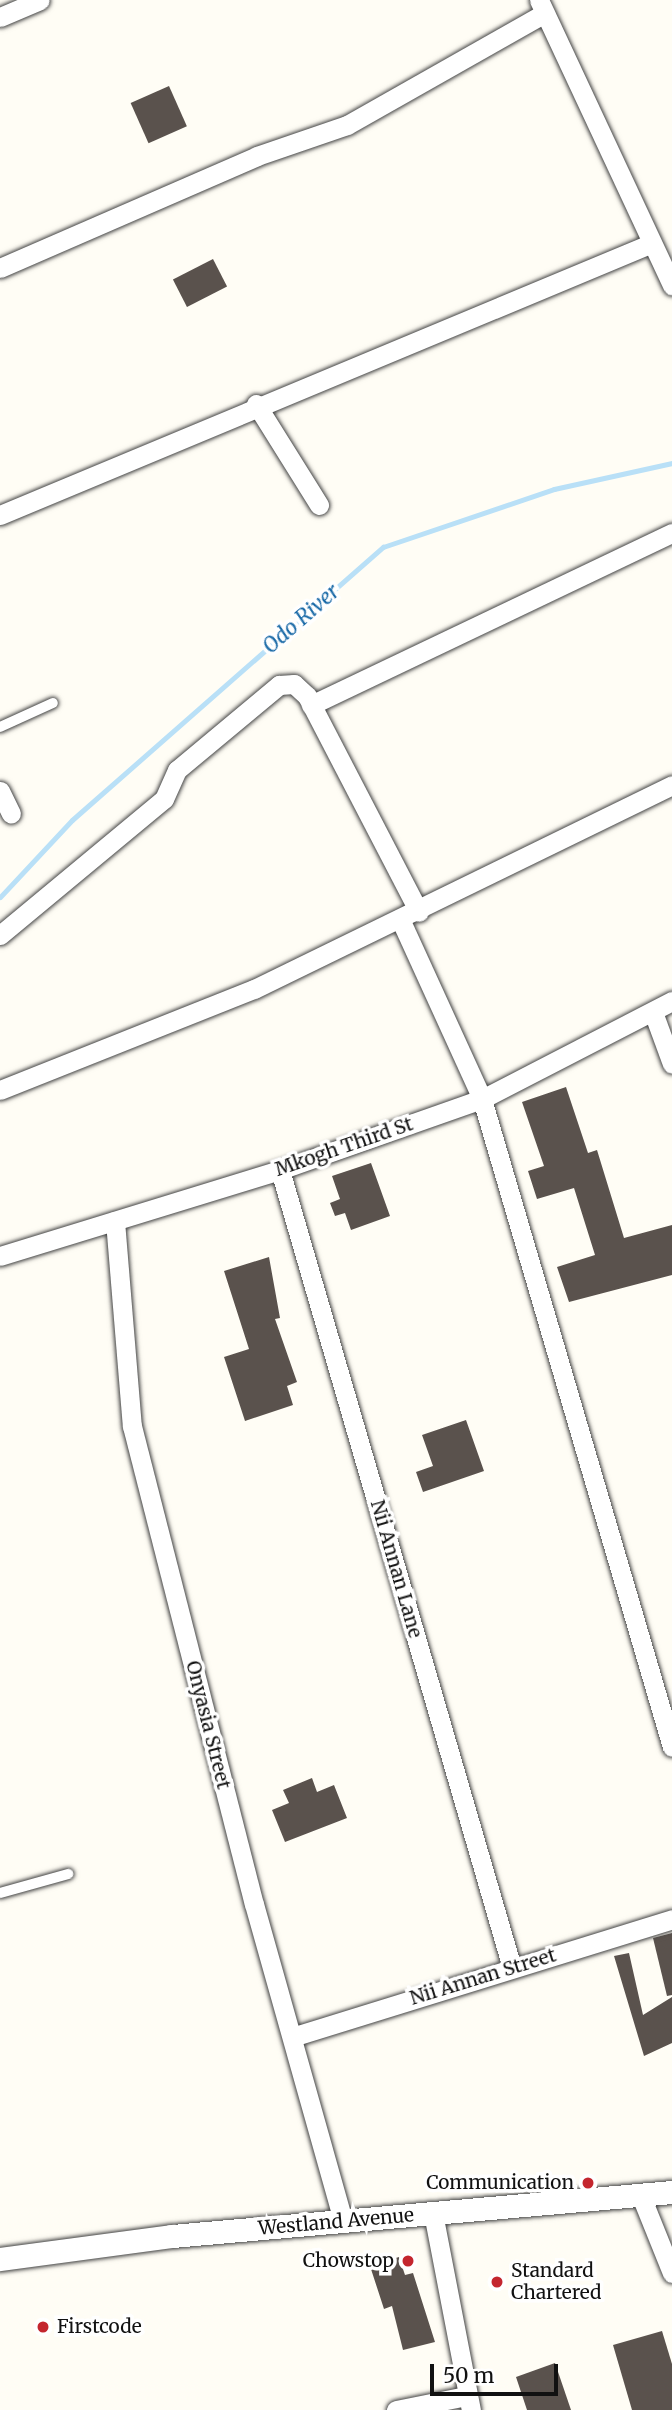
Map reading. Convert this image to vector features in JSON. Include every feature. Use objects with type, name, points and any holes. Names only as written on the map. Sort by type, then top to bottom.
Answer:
[{"type":"street","points":[[0,17],[40,0]]},
{"type":"street","points":[[0,268],[257,156],[347,125],[542,7],[672,285]]},
{"type":"street","points":[[0,515],[256,404],[652,243]]},
{"type":"street","points":[[256,404],[319,505]]},
{"type":"street","points":[[311,705],[672,533]]},
{"type":"street","points":[[0,935],[164,799],[177,770],[267,690],[294,684],[311,705],[419,912]]},
{"type":"street","points":[[0,1090],[254,989],[401,921],[672,785]]},
{"type":"street","points":[[0,791],[10,814]]},
{"type":"street","points":[[401,921],[482,1098],[672,1747]]},
{"type":"street","name":"Mkogh Third St","points":[[0,1256],[280,1170],[482,1098],[672,1001]]},
{"type":"street","points":[[653,1012],[672,1065]]},
{"type":"street","name":"Nii Annan Lane","points":[[280,1170],[512,1968]]},
{"type":"street","name":"Onyasia Street","points":[[115,1221],[132,1426],[254,1904],[295,2036],[343,2221]]},
{"type":"street","name":"Nii Annan Street","points":[[295,2036],[672,1919]]},
{"type":"street","name":"Westland Avenue","points":[[0,2259],[343,2221],[672,2193]]},
{"type":"street","points":[[641,2196],[672,2273]]},
{"type":"street","points":[[396,2410],[469,2403],[433,2213]]},
{"type":"lane","points":[[0,727],[53,703]]},
{"type":"lane","points":[[0,1893],[68,1874]]},
{"type":"building","points":[[169,86],[187,126],[149,143],[131,103]]},
{"type":"building","points":[[213,259],[227,287],[187,307],[173,279]]},
{"type":"building","points":[[566,1087],[588,1153],[597,1150],[624,1238],[672,1225],[672,1275],[569,1302],[557,1267],[595,1255],[574,1188],[537,1199],[528,1171],[544,1166],[522,1102]]},
{"type":"building","points":[[371,1163],[390,1216],[351,1230],[345,1213],[335,1216],[330,1203],[340,1199],[332,1176]]},
{"type":"building","points":[[269,1257],[280,1318],[275,1319],[297,1382],[287,1386],[293,1405],[245,1421],[224,1357],[249,1349],[224,1271]]},
{"type":"building","points":[[466,1420],[484,1471],[423,1492],[416,1472],[433,1466],[422,1435]]},
{"type":"building","points":[[312,1778],[317,1792],[334,1785],[347,1818],[285,1842],[272,1810],[289,1803],[283,1790]]},
{"type":"building","points":[[672,1933],[672,1995],[667,1996],[653,1938]]},
{"type":"building","points":[[629,1953],[643,2015],[672,1997],[672,2043],[644,2056],[614,1956]]},
{"type":"building","points":[[399,2257],[405,2275],[413,2273],[435,2342],[403,2350],[392,2306],[384,2309],[370,2266]]},
{"type":"building","points":[[662,2331],[672,2364],[672,2410],[632,2410],[613,2345]]},
{"type":"building","points":[[555,2363],[571,2410],[527,2410],[516,2377]]},
{"type":"waterway","name":"Odo River","points":[[0,897],[72,820],[383,547],[554,489],[672,463]]},
{"type":"place","name":"Communication","points":[[588,2183]]},
{"type":"place","name":"Chowstop","points":[[408,2261]]},
{"type":"place","name":"Standard Chartered","points":[[497,2282]]},
{"type":"place","name":"Firstcode","points":[[43,2327]]}]
